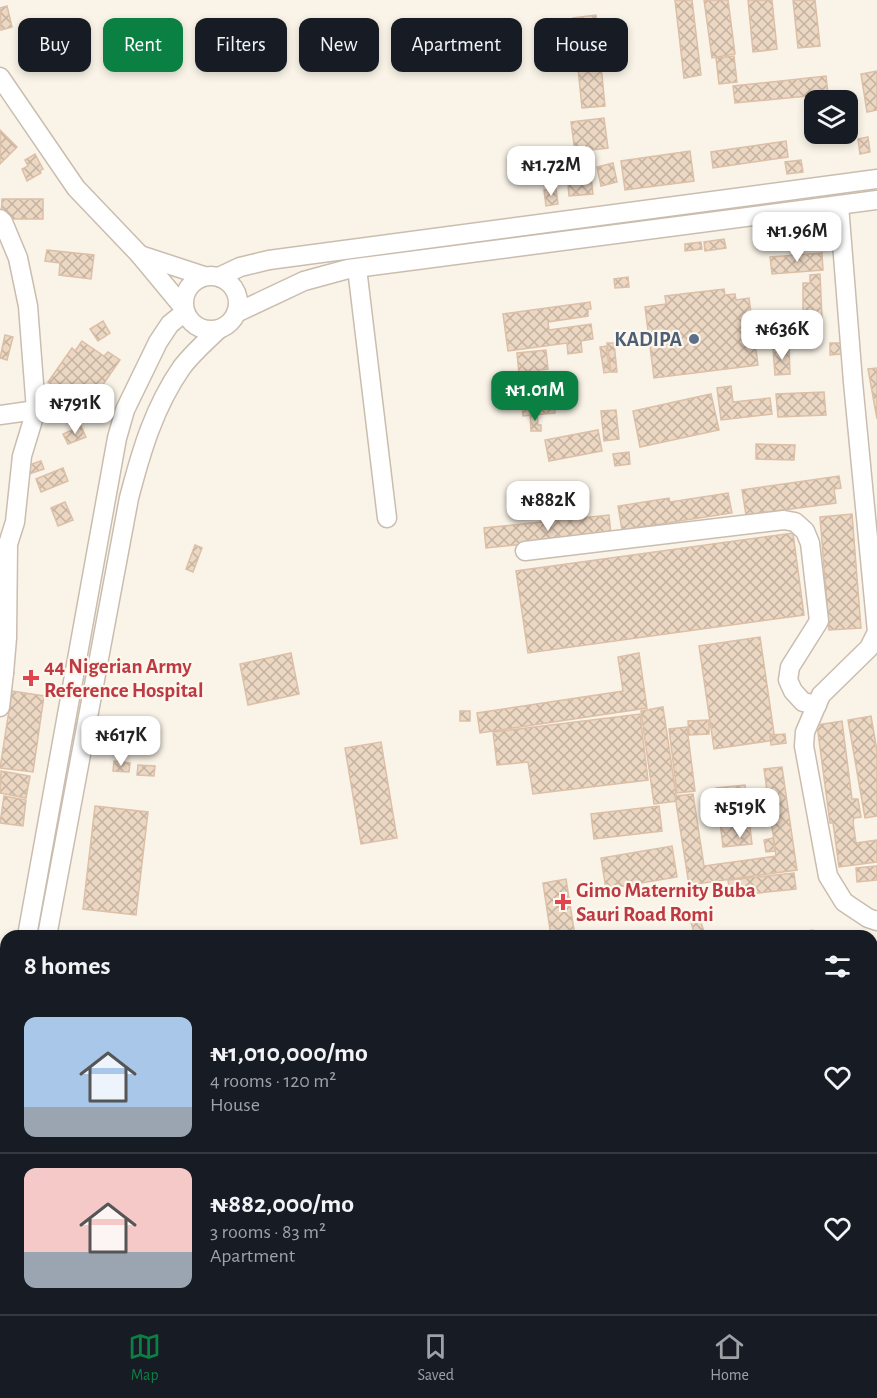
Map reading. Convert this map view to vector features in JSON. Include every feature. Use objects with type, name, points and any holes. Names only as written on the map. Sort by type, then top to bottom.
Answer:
[{"type":"street","points":[[0,76],[76,188],[139,254],[184,310],[190,321],[198,328],[218,330]]},
{"type":"street","points":[[28,930],[117,438],[126,410],[158,342],[170,324],[184,310],[184,297],[195,280],[269,260],[877,179]]},
{"type":"street","points":[[48,930],[129,498],[143,443],[182,367],[236,313],[304,281],[324,274],[357,268],[877,200]]},
{"type":"street","points":[[839,205],[877,632],[869,648],[821,695],[805,732],[804,746],[828,876],[844,902],[868,918],[877,921]]},
{"type":"street","points":[[0,219],[18,258],[28,306],[36,410],[22,456],[15,522],[8,544],[7,638],[0,707]]},
{"type":"street","points":[[139,254],[212,277],[233,287],[237,295],[236,313]]},
{"type":"street","points":[[357,268],[387,518]]},
{"type":"street","points":[[0,415],[36,410]]},
{"type":"street","points":[[525,551],[784,520],[795,522],[805,531],[810,543],[819,621],[790,667],[788,680],[793,691],[803,702],[817,705]]},
{"type":"building","points":[[675,0],[692,0],[701,75],[684,78]]},
{"type":"building","points":[[704,0],[728,0],[735,54],[712,58]]},
{"type":"building","points":[[748,0],[772,0],[777,49],[753,52]]},
{"type":"building","points":[[793,0],[815,0],[820,46],[798,48]]},
{"type":"building","points":[[7,6],[12,27],[1,30],[0,8]]},
{"type":"building","points":[[596,15],[596,18],[573,18]]},
{"type":"building","points":[[734,56],[737,82],[719,84],[716,58]]},
{"type":"building","points":[[877,71],[877,110],[867,112],[861,74]]},
{"type":"building","points":[[578,72],[602,72],[605,106],[582,108]]},
{"type":"building","points":[[826,76],[828,90],[804,90],[804,96],[735,103],[733,86]]},
{"type":"building","points":[[604,118],[608,148],[575,152],[571,122]]},
{"type":"building","points":[[0,130],[17,147],[0,164]]},
{"type":"building","points":[[868,137],[870,152],[860,154],[858,139]]},
{"type":"building","points":[[786,141],[788,157],[713,168],[711,152]]},
{"type":"building","points":[[690,151],[694,181],[625,190],[621,161]]},
{"type":"building","points":[[35,154],[43,169],[41,173],[27,181],[22,169],[28,166],[25,160]]},
{"type":"building","points":[[801,160],[803,172],[787,174],[785,162]]},
{"type":"building","points":[[613,163],[617,182],[601,186],[597,167]]},
{"type":"building","points":[[590,168],[593,194],[569,196],[567,170]]},
{"type":"building","points":[[556,189],[558,204],[546,206],[544,190]]},
{"type":"building","points":[[2,199],[43,199],[43,219],[1,219]]},
{"type":"building","points":[[724,239],[726,248],[705,251],[704,242]]},
{"type":"building","points":[[701,242],[702,249],[685,251],[685,244]]},
{"type":"building","points":[[47,250],[94,255],[91,279],[59,275],[60,263],[45,261]]},
{"type":"building","points":[[822,253],[823,270],[772,274],[770,257]]},
{"type":"building","points":[[820,274],[822,317],[803,318],[803,283],[810,283],[810,275]]},
{"type":"building","points":[[628,277],[629,287],[615,288],[614,279]]},
{"type":"building","points":[[724,289],[725,295],[735,294],[736,300],[749,298],[758,365],[654,378],[645,307],[666,304],[665,296]]},
{"type":"building","points":[[590,302],[591,309],[588,309],[588,316],[548,322],[549,330],[591,324],[593,339],[581,341],[582,352],[568,354],[567,343],[508,351],[503,314]]},
{"type":"building","points":[[781,319],[783,331],[768,334],[765,322]]},
{"type":"building","points":[[103,321],[110,333],[98,341],[90,329]]},
{"type":"building","points":[[5,335],[13,337],[7,360],[0,358]]},
{"type":"building","points":[[82,341],[104,356],[108,352],[120,360],[80,418],[45,393],[51,384],[48,382],[72,348],[75,351]]},
{"type":"building","points":[[607,343],[614,343],[617,372],[611,372]]},
{"type":"building","points":[[830,343],[841,343],[842,354],[830,355]]},
{"type":"building","points":[[606,346],[610,372],[604,373],[600,347]]},
{"type":"building","points":[[789,348],[790,374],[775,375],[773,349]]},
{"type":"building","points":[[546,350],[548,369],[539,370],[541,388],[552,387],[555,413],[523,416],[517,353]]},
{"type":"building","points":[[877,368],[877,419],[868,369]]},
{"type":"building","points":[[731,386],[733,402],[770,398],[772,414],[721,420],[717,388]]},
{"type":"building","points":[[824,392],[826,415],[778,417],[776,394]]},
{"type":"building","points":[[711,394],[719,430],[640,447],[633,411]]},
{"type":"building","points":[[616,410],[619,439],[604,441],[601,411]]},
{"type":"building","points":[[530,412],[537,412],[541,431],[531,431]]},
{"type":"building","points":[[81,426],[86,437],[68,444],[63,434]]},
{"type":"building","points":[[598,430],[602,451],[549,461],[545,440]]},
{"type":"building","points":[[756,444],[795,445],[794,460],[756,459]]},
{"type":"building","points":[[629,452],[630,464],[615,466],[613,454]]},
{"type":"building","points":[[41,461],[44,469],[29,474],[26,466]]},
{"type":"building","points":[[63,468],[68,481],[41,492],[36,479]]},
{"type":"building","points":[[839,476],[841,488],[834,489],[836,503],[746,515],[742,490]]},
{"type":"building","points":[[728,493],[732,513],[622,530],[618,506],[669,498],[670,502]]},
{"type":"building","points":[[65,502],[73,520],[58,526],[51,508]]},
{"type":"building","points":[[852,514],[861,628],[829,630],[820,517]]},
{"type":"building","points":[[609,515],[611,535],[486,548],[484,528]]},
{"type":"building","points":[[793,533],[804,615],[528,653],[516,571]]},
{"type":"building","points":[[195,545],[202,548],[193,572],[186,569]]},
{"type":"building","points":[[760,637],[775,740],[714,749],[699,646]]},
{"type":"building","points":[[291,653],[299,694],[248,705],[240,664]]},
{"type":"building","points":[[639,653],[647,708],[480,733],[477,713],[623,691],[618,657]]},
{"type":"building","points":[[12,691],[44,696],[33,772],[0,768]]},
{"type":"building","points":[[663,707],[677,801],[654,804],[641,711]]},
{"type":"building","points":[[460,711],[470,711],[470,721],[460,721]]},
{"type":"building","points":[[640,714],[648,780],[533,794],[528,762],[497,765],[493,732]]},
{"type":"building","points":[[871,716],[877,751],[877,816],[865,818],[848,720]]},
{"type":"building","points":[[709,720],[709,734],[689,735],[688,721]]},
{"type":"building","points":[[842,721],[852,799],[858,799],[861,817],[854,818],[853,822],[856,843],[877,840],[877,862],[839,867],[833,823],[830,823],[817,725]]},
{"type":"building","points":[[687,727],[695,791],[677,793],[669,729]]},
{"type":"building","points":[[785,734],[786,743],[771,745],[770,735]]},
{"type":"building","points":[[381,742],[397,838],[361,844],[345,748]]},
{"type":"building","points":[[114,761],[130,763],[129,772],[113,771]]},
{"type":"building","points":[[138,765],[155,766],[154,776],[137,775]]},
{"type":"building","points":[[782,767],[797,870],[689,885],[675,796],[693,794],[704,866],[776,856],[764,769]]},
{"type":"building","points":[[1,771],[30,776],[26,798],[0,793]]},
{"type":"building","points":[[745,785],[752,844],[723,847],[716,788]]},
{"type":"building","points":[[4,796],[26,800],[23,826],[0,823]]},
{"type":"building","points":[[95,806],[148,812],[136,915],[83,909]]},
{"type":"building","points":[[659,806],[662,831],[594,839],[591,814]]},
{"type":"building","points":[[773,838],[775,851],[766,852],[764,840]]},
{"type":"building","points":[[672,846],[677,877],[606,889],[601,858]]},
{"type":"building","points":[[877,866],[877,880],[857,882],[856,868]]},
{"type":"building","points":[[794,873],[796,889],[730,896],[728,880]]},
{"type":"building","points":[[566,879],[574,930],[550,930],[543,883]]},
{"type":"building","points":[[700,919],[703,930],[693,930],[691,922]]},
{"type":"place","name":"KADIPA","points":[[694,339]]},
{"type":"place","name":"44 Nigerian Army Reference Hospital","points":[[31,678]]},
{"type":"place","name":"Gimo Maternity Buba Sauri Road Romi","points":[[563,902]]}]
